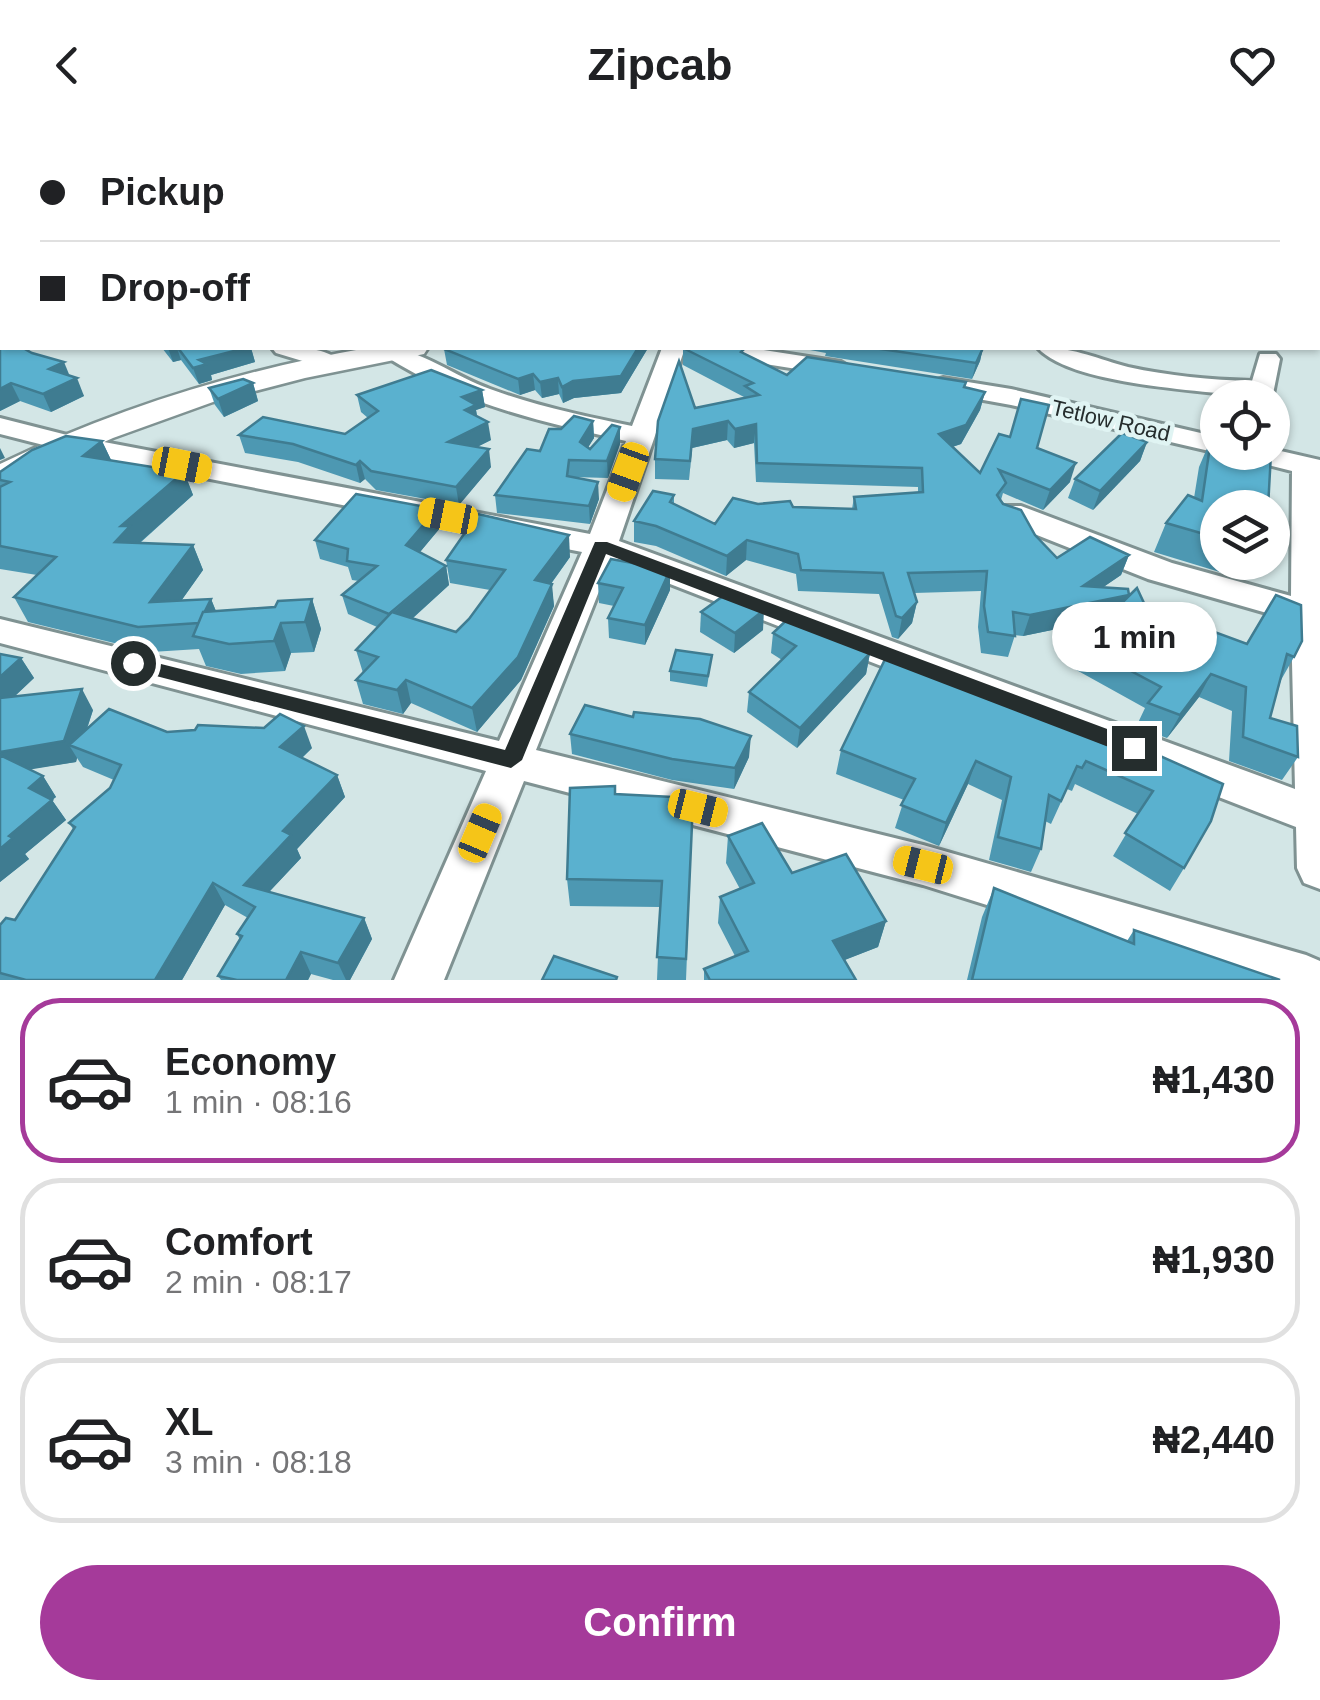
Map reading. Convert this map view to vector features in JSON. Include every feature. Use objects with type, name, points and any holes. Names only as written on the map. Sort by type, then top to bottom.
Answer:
[{"type":"main road","points":[[0,478],[67,443],[238,382],[398,350]]},
{"type":"street","points":[[290,350],[328,362]]},
{"type":"street","points":[[405,350],[424,372],[500,403],[641,436]]},
{"type":"street","points":[[419,980],[601,546],[673,350]]},
{"type":"street","points":[[721,350],[860,372]]},
{"type":"street","points":[[1055,350],[1117,374],[1200,387]]},
{"type":"street","points":[[1265,380],[1268,359]]},
{"type":"street","name":"Tetlow Road","points":[[916,382],[1011,397],[1200,441]]},
{"type":"street","points":[[0,426],[67,443],[601,546],[1318,816]]},
{"type":"street","points":[[1287,470],[1314,615],[1320,868]]},
{"type":"street","points":[[1010,514],[1160,571],[1314,615]]},
{"type":"street","points":[[0,631],[923,865],[1306,980]]},
{"type":"building","points":[[0,350],[27,350],[64,362],[49,369],[77,378],[43,394],[11,383],[0,389]]},
{"type":"building","points":[[180,350],[238,350],[199,360],[207,364],[193,368]]},
{"type":"building","points":[[446,350],[637,350],[621,376],[573,381],[562,387],[558,378],[540,382],[533,374],[518,379]]},
{"type":"building","points":[[687,350],[743,350],[787,375],[807,357],[966,382],[964,387],[985,392],[966,425],[939,434],[980,473],[999,434],[1010,437],[1021,399],[1049,405],[1037,448],[1076,463],[1050,490],[999,470],[1006,483],[997,495],[1003,504],[1021,510],[1035,535],[1057,558],[1090,537],[1129,555],[1083,586],[1128,589],[1129,595],[1030,615],[1013,612],[1015,636],[988,632],[984,606],[987,571],[908,573],[917,602],[902,618],[896,616],[883,573],[801,570],[798,554],[747,540],[727,556],[656,526],[634,521],[653,491],[674,495],[670,502],[715,524],[733,498],[758,504],[790,501],[793,507],[856,509],[854,497],[923,492],[922,468],[757,463],[756,424],[735,429],[728,421],[693,429],[690,461],[655,459],[658,421],[679,361],[695,408],[759,395],[745,386],[753,383]]},
{"type":"building","points":[[888,350],[982,350],[976,363]]},
{"type":"building","points":[[431,370],[482,390],[462,397],[476,405],[465,410],[488,422],[448,442],[489,449],[456,487],[371,471],[360,461],[356,465],[293,444],[239,435],[263,417],[345,434],[378,411],[357,395]]},
{"type":"building","points":[[243,379],[253,383],[218,399],[209,388]]},
{"type":"building","points":[[574,416],[593,421],[580,442],[590,449],[612,425],[620,427],[607,461],[569,460],[567,476],[598,482],[589,506],[495,495],[527,449],[540,451],[549,429],[561,429]]},
{"type":"building","points":[[1122,433],[1147,442],[1100,491],[1075,479]]},
{"type":"building","points":[[66,436],[102,441],[83,456],[184,472],[121,526],[130,526],[115,542],[193,545],[150,602],[211,599],[199,623],[138,627],[14,597],[56,557],[0,546],[0,487],[10,482],[0,480],[0,472],[32,450]]},
{"type":"building","points":[[1206,470],[1270,470],[1269,490],[1204,490]]},
{"type":"building","points":[[356,494],[437,509],[406,545],[446,566],[389,614],[342,595],[377,566],[347,561],[348,549],[315,540]]},
{"type":"building","points":[[1188,495],[1200,500],[1200,533],[1166,523]]},
{"type":"building","points":[[478,514],[569,535],[535,580],[552,584],[518,657],[472,708],[406,680],[397,690],[356,680],[378,657],[356,650],[392,612],[456,632],[469,619],[505,570],[446,560]]},
{"type":"building","points":[[611,559],[670,570],[645,625],[608,618],[623,588],[598,583]]},
{"type":"building","points":[[1137,588],[1170,659],[1185,621],[1247,644],[1276,595],[1301,605],[1302,641],[1294,657],[1287,654],[1270,718],[1297,726],[1298,757],[1243,737],[1246,687],[1211,674],[1180,715],[1148,703],[1161,687],[1080,644]]},
{"type":"building","points":[[730,591],[764,610],[735,633],[701,612]]},
{"type":"building","points":[[312,599],[305,622],[281,623],[274,641],[229,644],[193,636],[203,612],[275,607],[278,601]]},
{"type":"building","points":[[793,614],[870,653],[800,728],[749,692],[796,646],[773,633]]},
{"type":"building","points":[[676,650],[712,655],[708,676],[670,671]]},
{"type":"building","points":[[889,651],[1119,750],[1125,737],[1154,748],[1151,752],[1223,784],[1211,821],[1184,868],[1125,833],[1153,791],[1086,761],[1082,768],[1077,766],[1061,801],[1049,795],[1041,849],[998,837],[1011,777],[976,761],[946,823],[901,805],[915,779],[841,750]]},
{"type":"building","points":[[0,654],[21,658],[0,677]]},
{"type":"building","points":[[82,689],[64,741],[0,752],[0,698]]},
{"type":"building","points":[[585,705],[633,717],[634,712],[700,719],[751,736],[735,768],[672,759],[570,734]]},
{"type":"building","points":[[109,709],[167,732],[195,730],[198,725],[264,728],[280,714],[304,726],[280,747],[337,775],[283,831],[291,835],[244,885],[364,918],[338,963],[301,952],[286,980],[218,976],[242,936],[237,934],[255,907],[213,883],[155,980],[26,980],[0,973],[0,925],[6,918],[15,920],[75,827],[69,823],[110,788],[121,765],[69,745]]},
{"type":"building","points":[[0,755],[43,776],[29,788],[52,800],[9,836],[13,838],[0,849]]},
{"type":"building","points":[[615,786],[615,794],[693,802],[686,959],[657,957],[662,881],[567,879],[570,788]]},
{"type":"building","points":[[762,823],[792,873],[846,854],[886,921],[833,941],[856,980],[710,980],[704,969],[748,951],[720,897],[754,883],[728,836]]},
{"type":"building","points":[[994,888],[1134,944],[1134,930],[1280,980],[972,980]]},
{"type":"building","points":[[554,956],[617,977],[616,980],[542,980]]},
{"type":"route","points":[[133,663],[511,760],[601,546],[1134,748]]}]
